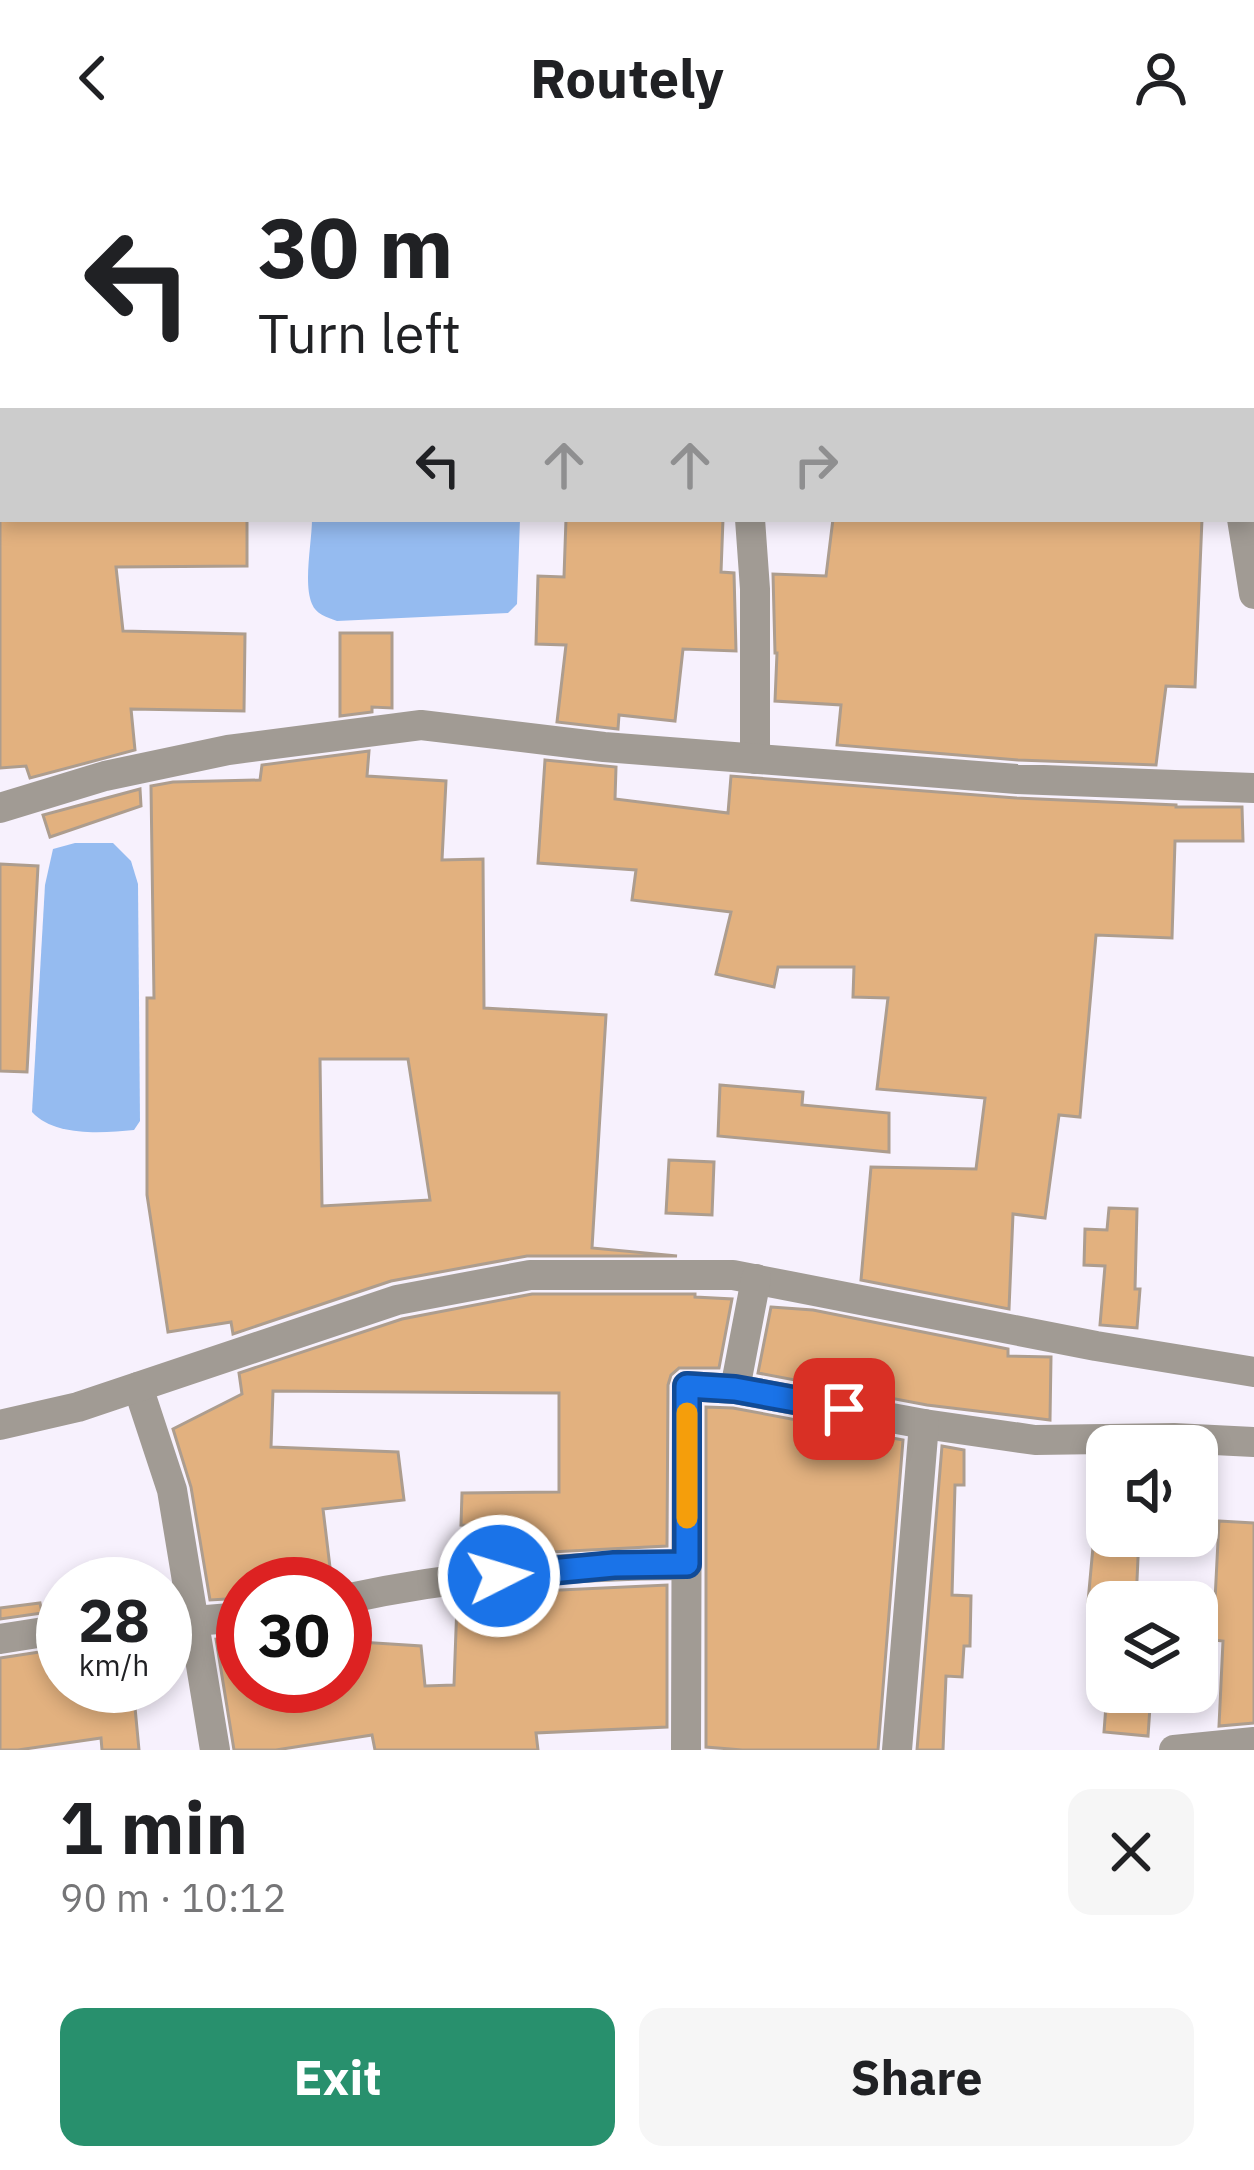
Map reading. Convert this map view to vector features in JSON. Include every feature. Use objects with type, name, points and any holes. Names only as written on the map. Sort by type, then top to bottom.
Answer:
[{"type":"street","points":[[750,522],[755,759]]},
{"type":"street","points":[[1242,522],[1254,594]]},
{"type":"street","points":[[0,808],[105,776],[228,750],[421,725],[604,747],[1017,779],[1254,788]]},
{"type":"street","points":[[0,1425],[78,1407],[398,1300],[530,1276],[733,1275],[1254,1372]]},
{"type":"street","points":[[735,1389],[756,1280]]},
{"type":"street","points":[[686,1750],[687,1386],[735,1389],[1035,1440],[1254,1442]]},
{"type":"street","points":[[138,1387],[172,1490],[178,1557]]},
{"type":"street","points":[[897,1750],[924,1424]]},
{"type":"street","points":[[372,1593],[614,1565],[687,1564]]},
{"type":"street","points":[[0,1639],[36,1633]]},
{"type":"street","points":[[192,1651],[215,1750]]},
{"type":"street","points":[[1174,1750],[1254,1742]]},
{"type":"water","points":[[312,522],[520,522],[517,604],[508,613],[337,621],[312,604],[308,574]]},
{"type":"water","points":[[75,843],[113,843],[131,861],[138,884],[140,1121],[134,1130],[66,1129],[32,1112],[45,885],[53,849]]},
{"type":"building","points":[[0,522],[247,522],[247,566],[116,567],[123,631],[245,634],[244,711],[131,709],[135,750],[30,778],[26,766],[0,768]]},
{"type":"building","points":[[566,522],[723,522],[721,572],[734,573],[736,651],[683,649],[675,721],[619,715],[618,729],[557,722],[566,645],[536,644],[538,576],[564,577]]},
{"type":"building","points":[[833,522],[1202,522],[1195,687],[1166,686],[1156,765],[1018,760],[837,745],[841,705],[775,701],[773,574],[826,576]]},
{"type":"building","points":[[340,633],[392,633],[392,708],[372,707],[372,712],[340,716]]},
{"type":"building","points":[[369,751],[367,776],[446,781],[442,860],[483,859],[484,1008],[606,1015],[592,1248],[677,1256],[527,1256],[391,1281],[233,1334],[231,1322],[168,1332],[147,1195],[147,998],[154,998],[151,786],[260,780],[262,765]],"holes":[[[320,1059],[408,1059],[430,1200],[322,1206]]]},
{"type":"building","points":[[545,760],[616,767],[615,799],[728,813],[731,776],[1016,798],[1242,807],[1243,841],[1175,841],[1172,938],[1096,935],[1080,1117],[1059,1115],[1045,1218],[1013,1214],[1009,1309],[861,1280],[871,1167],[976,1169],[985,1098],[877,1089],[888,998],[853,997],[854,967],[778,967],[774,987],[716,974],[731,912],[632,900],[636,870],[538,863]]},
{"type":"building","points":[[140,789],[141,806],[50,837],[43,815]]},
{"type":"building","points":[[0,864],[38,866],[27,1072],[0,1071]]},
{"type":"building","points":[[720,1085],[803,1092],[802,1105],[889,1113],[889,1152],[718,1136]]},
{"type":"building","points":[[669,1160],[714,1162],[712,1215],[666,1213]]},
{"type":"building","points":[[1109,1208],[1137,1209],[1137,1328],[1100,1325],[1105,1266],[1084,1265],[1085,1229],[1107,1230]]},
{"type":"building","points":[[532,1294],[695,1294],[732,1299],[719,1368],[679,1368],[668,1385],[667,1546],[512,1554],[512,1527],[461,1525],[462,1493],[559,1492],[559,1393],[273,1391],[271,1447],[398,1452],[404,1500],[323,1509],[329,1557],[216,1557],[216,1600],[210,1600],[191,1487],[173,1429],[242,1394],[239,1373],[402,1319]]},
{"type":"building","points":[[771,1307],[813,1310],[1008,1349],[1008,1356],[1051,1357],[1050,1420],[927,1405],[758,1373]]},
{"type":"building","points":[[706,1407],[903,1440],[878,1750],[706,1747]]},
{"type":"building","points":[[942,1446],[964,1450],[964,1485],[955,1485],[952,1595],[971,1596],[970,1646],[964,1646],[962,1677],[946,1676],[943,1750],[917,1750]]},
{"type":"building","points":[[1219,1521],[1254,1523],[1254,1723],[1219,1726],[1223,1641],[1218,1640]]},
{"type":"building","points":[[1092,1557],[1138,1557],[1137,1581],[1090,1581]]},
{"type":"building","points":[[667,1585],[667,1727],[536,1733],[538,1750],[375,1750],[372,1735],[276,1750],[234,1750],[228,1713],[372,1713],[372,1643],[421,1646],[425,1686],[454,1685],[457,1603],[513,1601],[517,1592]]},
{"type":"building","points":[[36,1604],[36,1614],[0,1619],[0,1608]]},
{"type":"building","points":[[36,1653],[36,1713],[136,1713],[139,1750],[102,1750],[101,1738],[0,1750],[0,1658]]},
{"type":"building","points":[[1105,1713],[1150,1713],[1148,1736],[1104,1732]]},
{"type":"slow traffic","points":[[687,1413],[687,1518]]},
{"type":"route","points":[[499,1576],[614,1565],[687,1564],[687,1386],[735,1389],[844,1409]]}]
